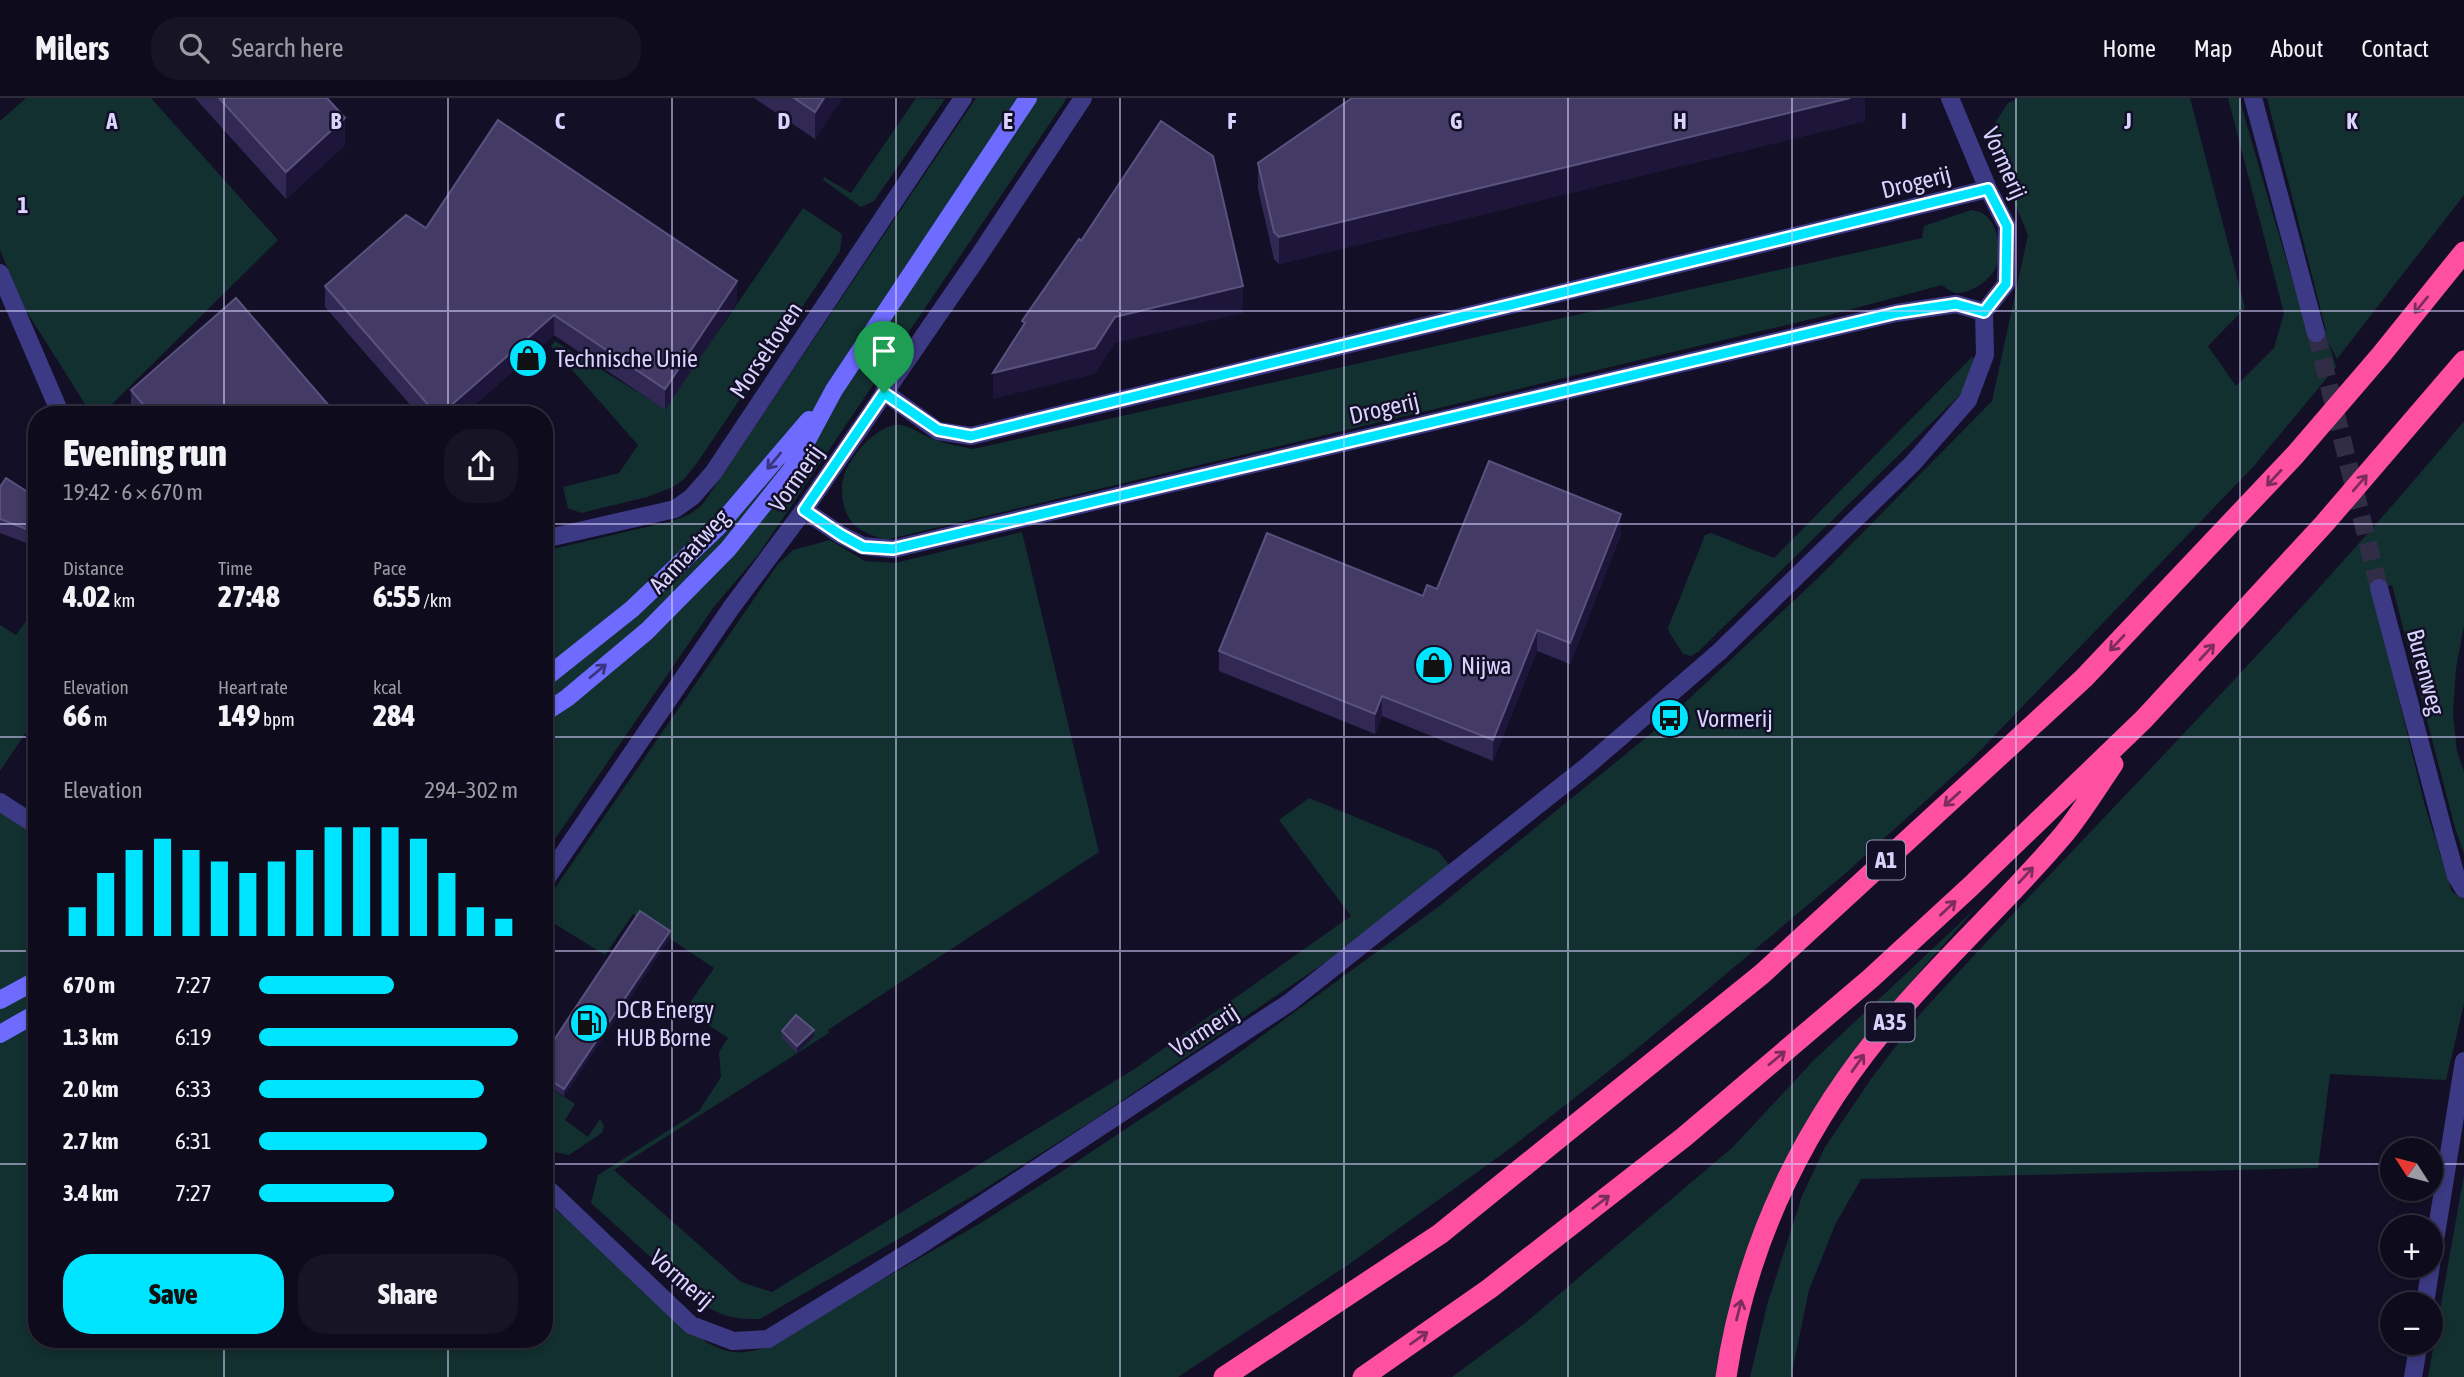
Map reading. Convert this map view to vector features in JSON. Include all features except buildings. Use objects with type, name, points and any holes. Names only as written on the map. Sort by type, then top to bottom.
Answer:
[{"type":"highway","name":"A1","points":[[1224,1377],[1440,1234],[1762,974],[2084,678],[2295,455],[2381,355],[2464,252]]},
{"type":"highway","points":[[1363,1377],[1489,1289],[1684,1137],[1870,979],[2059,803],[2144,719],[2324,524],[2464,360]]},
{"type":"highway","name":"A35","points":[[1726,1377],[1731,1341],[1745,1286],[1764,1228],[1799,1156],[1841,1087],[1898,1013],[2065,832],[2144,719]]},
{"type":"main road","name":"Aamaatweg","points":[[553,707],[647,631],[727,549],[791,470],[834,390],[1028,98]]},
{"type":"main road","name":"Aamaatweg","points":[[553,672],[632,609],[718,527],[834,390]]},
{"type":"main road","points":[[0,1000],[28,985]]},
{"type":"main road","points":[[0,1034],[28,1018]]},
{"type":"street","name":"Morseltoven","points":[[553,537],[675,509],[692,497],[713,473],[964,98]]},
{"type":"street","name":"Vormerij","points":[[553,869],[732,608],[804,510],[1083,98]]},
{"type":"street","name":"Vormerij","points":[[553,1194],[691,1325],[733,1341],[768,1339],[919,1246],[1290,1002],[1587,766],[1719,652],[1913,463],[1968,400],[1985,355],[1984,312],[2006,284],[2007,226],[1988,189],[1950,98]]},
{"type":"street","points":[[2253,98],[2316,333]]},
{"type":"street","name":"Drogerij","points":[[884,393],[938,430],[971,436],[1988,189]]},
{"type":"street","points":[[0,273],[57,406]]},
{"type":"street","name":"Drogerij","points":[[804,510],[863,547],[893,549],[1896,313],[1956,304],[1984,312]]},
{"type":"street","points":[[48,383],[63,406]]},
{"type":"street","name":"Burenweg","points":[[2379,588],[2456,876],[2464,889]]},
{"type":"street","points":[[0,802],[28,820]]},
{"type":"street","points":[[2439,1215],[2464,1061]]},
{"type":"street","points":[[2413,1377],[2416,1355]]},
{"type":"green space","points":[[26,98],[151,98],[278,240],[110,406],[86,406],[25,309],[0,250],[0,121]]},
{"type":"green space","points":[[916,98],[945,99],[874,201],[861,207],[823,180],[824,177],[851,193]]},
{"type":"green space","points":[[976,98],[1067,98],[758,555],[713,608],[553,842],[553,549],[672,521],[690,514],[702,505]]},
{"type":"green space","points":[[2019,98],[2190,98],[2245,308],[2208,346],[2236,386],[2274,348],[2284,313],[2228,98],[2239,98],[2308,334],[2326,331],[2267,98],[2464,98],[2464,195],[2337,359],[2329,343],[2336,367],[2253,467],[1972,759],[1847,872],[1638,1048],[1508,1150],[1348,1265],[1178,1377],[0,1377],[0,812],[28,829],[28,1348],[553,1348],[553,1207],[706,1342],[734,1352],[763,1348],[979,1224],[1225,1063],[1438,907],[1659,727],[1820,576],[1992,401],[2028,235],[1996,158],[1993,126],[2008,103]]},
{"type":"green space","points":[[803,208],[842,234],[840,251],[697,463],[684,479],[673,487],[647,497],[581,513],[568,508],[563,487],[619,473],[638,445],[551,346],[555,341],[665,409]]},
{"type":"green space","points":[[1971,210],[1982,213],[1992,223],[1998,238],[1999,254],[1990,277],[1962,293],[1950,291],[1942,285],[1841,312],[885,540],[856,526],[849,518],[842,497],[847,468],[858,451],[875,435],[892,426],[901,425],[938,441],[973,449],[1922,238],[1924,226]]},
{"type":"green space","points":[[1973,356],[1974,362],[1964,391],[1698,652],[1691,656],[1683,654],[1668,628],[1705,535],[1711,533],[1774,558]]},
{"type":"green space","points":[[2464,421],[2464,626],[2456,668],[2453,714],[2457,751],[2464,772],[2464,854],[2392,585],[2372,590],[2425,806],[2452,892],[2464,899],[2464,1004],[2446,1080],[2330,1074],[2318,1168],[1861,1179],[1835,1225],[1809,1290],[1791,1377],[1750,1377],[1767,1305],[1802,1196],[1825,1147],[1871,1079],[1920,1014],[2332,573]]},
{"type":"green space","points":[[1022,532],[1099,852],[828,1030],[829,1033],[614,1170],[741,1282],[772,1292],[1136,1068],[1351,916],[1279,820],[1309,798],[1438,851],[1449,865],[1342,951],[1092,1121],[978,1193],[760,1319],[735,1318],[700,1302],[591,1203],[598,1175],[699,1111],[721,1077],[719,1052],[728,1038],[696,1017],[699,1010],[689,1004],[714,968],[633,914],[605,955],[553,923],[553,891],[778,564],[793,550],[830,540],[865,561],[895,563]]},
{"type":"green space","points":[[28,618],[28,729],[0,771],[0,625],[16,635]]},
{"type":"green space","points":[[1977,907],[1857,1048],[1830,1085],[1783,1165],[1762,1215],[1717,1377],[1452,1377],[1525,1323],[1733,1147],[1813,1061]]},
{"type":"green space","points":[[553,1089],[575,1104],[565,1120],[588,1137],[600,1119],[604,1126],[602,1133],[569,1155],[553,1152]]},
{"type":"green space","points":[[2464,1175],[2464,1377],[2428,1377],[2432,1355],[2443,1355],[2443,1293]]},
{"type":"tunnel","points":[[2316,333],[2379,588]]},
{"type":"place","name":"Technische Unie","points":[[528,358]]},
{"type":"place","name":"Nijwa","points":[[1434,665]]},
{"type":"place","name":"Vormerij","points":[[1670,718]]},
{"type":"place","name":"DCB Energy HUB Borne","points":[[589,1023]]},
{"type":"route","points":[[1988,189],[2007,226],[2006,284],[1984,312],[1956,304],[1896,313],[893,549],[863,547],[804,510],[884,393],[938,430],[971,436],[1988,189]]}]
